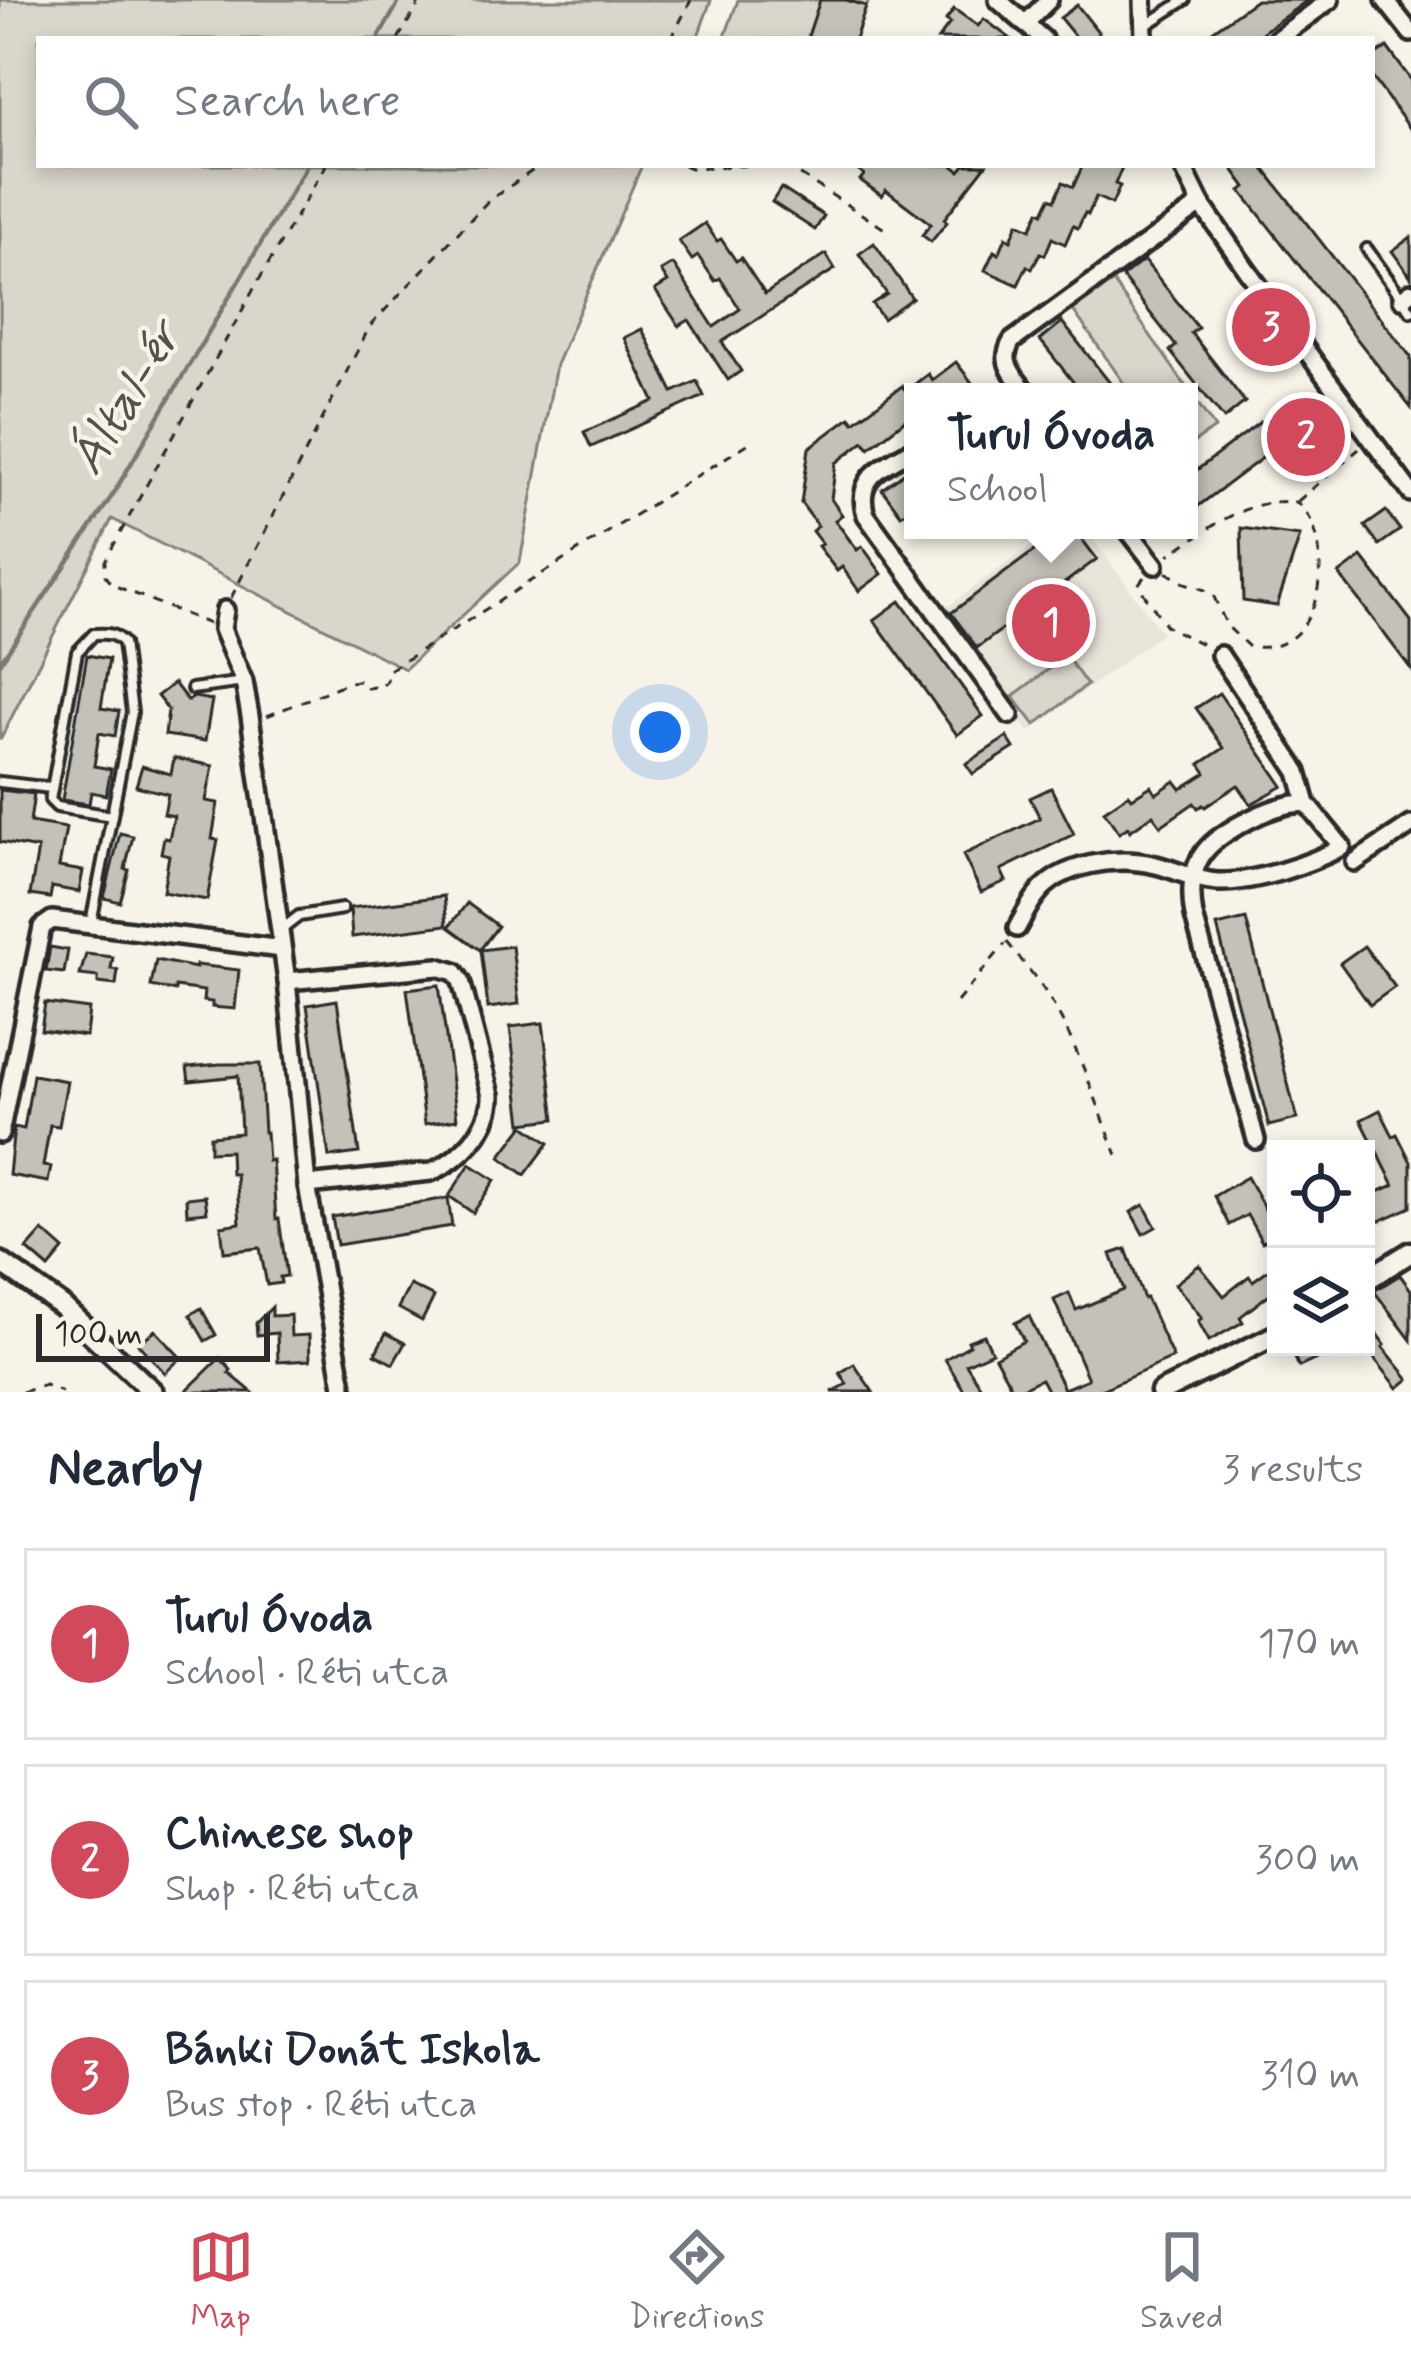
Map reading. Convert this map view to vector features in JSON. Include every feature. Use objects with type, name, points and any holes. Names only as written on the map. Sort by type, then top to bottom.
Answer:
[{"type":"street","points":[[998,0],[1040,36]]},
{"type":"street","points":[[1026,23],[1049,0]]},
{"type":"street","points":[[1143,0],[1144,33]]},
{"type":"street","points":[[1281,36],[1330,0]]},
{"type":"street","points":[[1385,0],[1411,33]]},
{"type":"street","points":[[1183,168],[1201,204],[1411,493]]},
{"type":"street","points":[[1013,383],[1005,352],[1012,341],[1201,204]]},
{"type":"street","points":[[904,455],[870,477],[863,488],[866,515],[1010,715]]},
{"type":"street","points":[[1135,539],[1155,565]]},
{"type":"street","points":[[225,610],[222,629],[244,682],[281,940],[307,1185],[344,1392]]},
{"type":"street","points":[[1018,928],[1045,886],[1088,865],[1138,862],[1192,878],[1234,881],[1308,862],[1342,847],[1307,804],[1298,772],[1220,655]]},
{"type":"street","points":[[1256,1140],[1193,916],[1192,878],[1203,852],[1220,838],[1264,812],[1296,802],[1307,804]]},
{"type":"street","points":[[1354,862],[1411,825]]},
{"type":"street","points":[[0,1133],[42,927],[52,920],[281,940]]},
{"type":"street","points":[[286,981],[438,967],[455,972],[490,1095],[486,1121],[446,1166],[431,1172],[307,1185]]},
{"type":"street","points":[[1375,1274],[1411,1252]]},
{"type":"street","points":[[0,1262],[62,1306],[153,1392]]},
{"type":"street","points":[[1161,1392],[1267,1339]]},
{"type":"lane","points":[[1144,33],[1185,0]]},
{"type":"lane","points":[[1367,249],[1408,300]]},
{"type":"lane","points":[[91,924],[112,817],[132,712],[123,643],[108,633],[94,634],[77,652],[50,800],[58,807],[112,817]]},
{"type":"lane","points":[[192,689],[244,682]]},
{"type":"lane","points":[[0,782],[51,788]]},
{"type":"lane","points":[[281,940],[299,916],[342,909]]},
{"type":"path","points":[[400,36],[421,0]]},
{"type":"path","points":[[673,36],[691,0]]},
{"type":"path","points":[[222,629],[113,585],[104,575],[105,561],[324,168]]},
{"type":"path","points":[[225,610],[370,326],[488,201],[537,168]]},
{"type":"path","points":[[790,168],[891,233]]},
{"type":"path","points":[[1297,502],[1371,439]]},
{"type":"path","points":[[251,728],[266,716],[324,690],[359,681],[368,688],[382,686],[388,681],[388,671],[749,443]]},
{"type":"path","points":[[1155,565],[1208,591],[1227,626],[1249,646],[1278,645],[1304,625],[1317,591],[1319,554],[1309,517],[1297,502],[1279,500],[1232,514],[1198,537]]},
{"type":"path","points":[[1194,539],[1155,565],[1138,585],[1166,626],[1220,655]]},
{"type":"path","points":[[957,1002],[1006,942],[1056,1010],[1117,1155]]},
{"type":"path","points":[[22,1392],[45,1385],[62,1392]]},
{"type":"shaded area","points":[[0,0],[711,0],[698,36],[36,36],[36,168],[641,168],[556,365],[520,562],[405,669],[112,519],[0,740]]},
{"type":"shaded area","points":[[738,0],[869,0],[856,36],[725,36]]},
{"type":"shaded area","points":[[1113,282],[1184,383],[1124,383],[1073,310]]},
{"type":"shaded area","points":[[1198,404],[1215,428],[1198,440]]},
{"type":"shaded area","points":[[1040,539],[1093,539],[1162,633],[1029,732],[940,612]]},
{"type":"shaded area","points":[[1066,656],[1087,685],[1035,725],[1013,696]]},
{"type":"building","points":[[820,0],[866,6],[856,36],[808,36]]},
{"type":"building","points":[[1256,0],[1308,0],[1257,36],[1205,36]]},
{"type":"building","points":[[1077,5],[1099,33],[1075,36],[1060,18]]},
{"type":"building","points":[[954,9],[978,26],[984,19],[1007,36],[940,36],[950,23],[946,20]]},
{"type":"building","points":[[1387,47],[1411,80],[1411,130],[1375,81],[1375,56]]},
{"type":"building","points":[[855,168],[984,168],[931,242],[922,235],[931,224],[886,190],[882,196],[860,180],[864,175]]},
{"type":"building","points":[[1082,168],[1122,168],[1112,204],[1096,197],[1065,244],[1052,238],[1045,255],[1040,253],[1032,269],[1027,266],[1018,285],[985,270],[1006,237],[1011,240],[1018,223],[1031,229],[1063,182],[1073,187]]},
{"type":"building","points":[[1232,168],[1263,168],[1411,357],[1411,408],[1241,191],[1246,187]]},
{"type":"building","points":[[781,188],[824,216],[815,230],[772,202]]},
{"type":"building","points":[[705,223],[736,261],[741,258],[765,294],[826,254],[835,269],[722,342],[741,371],[728,380],[689,320],[679,326],[655,290],[668,282],[661,271],[673,264],[714,327],[740,309],[720,278],[715,281],[698,256],[692,260],[679,241]]},
{"type":"building","points":[[1411,237],[1411,277],[1392,251]]},
{"type":"building","points":[[874,243],[912,298],[883,319],[872,304],[887,294],[859,254]]},
{"type":"building","points":[[1144,260],[1198,328],[1191,333],[1245,402],[1224,419],[1170,351],[1176,346],[1122,277]]},
{"type":"building","points":[[1062,322],[1110,383],[1074,383],[1040,340]]},
{"type":"building","points":[[642,329],[673,392],[697,381],[704,396],[591,447],[584,432],[654,401],[624,338]]},
{"type":"building","points":[[956,362],[972,383],[916,383],[928,374],[932,380]]},
{"type":"building","points":[[902,386],[904,421],[869,448],[864,441],[836,463],[831,499],[842,515],[835,520],[882,574],[859,591],[818,546],[822,544],[812,531],[818,526],[801,503],[809,448]]},
{"type":"building","points":[[1302,402],[1339,451],[1310,472],[1286,440],[1198,506],[1198,469],[1260,422],[1266,429]]},
{"type":"building","points":[[904,473],[904,513],[901,515],[882,489]]},
{"type":"building","points":[[1386,511],[1400,530],[1379,545],[1365,526]]},
{"type":"building","points":[[1241,528],[1300,536],[1277,606],[1243,601]]},
{"type":"building","points":[[1050,539],[1082,539],[1097,559],[977,648],[951,613]]},
{"type":"building","points":[[1362,557],[1411,621],[1411,669],[1339,574]]},
{"type":"building","points":[[900,601],[983,716],[957,735],[874,620]]},
{"type":"building","points":[[87,655],[109,659],[101,708],[119,711],[115,736],[99,733],[94,766],[111,769],[106,795],[91,792],[89,804],[62,800]]},
{"type":"building","points":[[174,683],[188,701],[194,697],[212,700],[205,741],[165,735],[168,710],[157,696]]},
{"type":"building","points":[[1219,693],[1283,786],[1251,804],[1238,785],[1205,807],[1194,803],[1161,826],[1153,815],[1119,833],[1104,811],[1151,786],[1156,794],[1175,781],[1181,789],[1206,773],[1200,764],[1224,748],[1196,708]]},
{"type":"building","points":[[1007,737],[1014,748],[973,774],[966,764]]},
{"type":"building","points":[[174,758],[213,766],[206,801],[218,803],[212,839],[218,840],[207,900],[163,892],[169,855],[161,853],[174,816],[164,814],[168,794],[136,786],[142,766],[171,774]]},
{"type":"building","points":[[1051,788],[1074,834],[1001,870],[1006,881],[981,892],[963,855],[1040,818],[1030,798]]},
{"type":"building","points":[[0,790],[34,794],[30,822],[66,828],[59,867],[83,871],[79,892],[52,887],[50,898],[30,895],[38,849],[0,842]]},
{"type":"building","points":[[120,833],[133,836],[120,902],[104,898]]},
{"type":"building","points":[[444,896],[447,925],[352,937],[350,908]]},
{"type":"building","points":[[467,903],[498,926],[480,950],[449,927]]},
{"type":"building","points":[[1246,919],[1297,1119],[1269,1126],[1217,926]]},
{"type":"building","points":[[512,946],[519,1004],[488,1008],[481,950]]},
{"type":"building","points":[[1364,946],[1395,987],[1370,1005],[1340,963]]},
{"type":"building","points":[[50,947],[68,950],[64,973],[46,971]]},
{"type":"building","points":[[86,954],[113,957],[116,985],[80,975]]},
{"type":"building","points":[[156,960],[239,970],[235,1009],[212,1007],[212,1002],[203,1001],[204,991],[151,986]]},
{"type":"building","points":[[439,985],[457,1119],[425,1124],[407,989]]},
{"type":"building","points":[[337,1000],[359,1153],[329,1157],[307,1005]]},
{"type":"building","points":[[45,1003],[89,1009],[86,1036],[41,1030]]},
{"type":"building","points":[[543,1023],[555,1119],[522,1123],[510,1027]]},
{"type":"building","points":[[260,1064],[264,1132],[287,1276],[280,1277],[281,1283],[267,1285],[260,1248],[224,1252],[221,1226],[240,1223],[236,1174],[231,1174],[230,1151],[210,1152],[210,1136],[241,1133],[238,1076],[189,1081],[187,1067]]},
{"type":"building","points":[[33,1075],[67,1081],[59,1126],[50,1125],[43,1166],[51,1167],[48,1182],[9,1175],[14,1127],[24,1129]]},
{"type":"building","points":[[1380,1110],[1411,1162],[1411,1207],[1375,1223],[1375,1193],[1394,1185],[1361,1120]]},
{"type":"building","points":[[524,1125],[549,1143],[525,1175],[500,1157]]},
{"type":"building","points":[[470,1164],[495,1180],[473,1213],[449,1196]]},
{"type":"building","points":[[1247,1177],[1267,1213],[1267,1240],[1262,1242],[1247,1215],[1229,1225],[1214,1196]]},
{"type":"building","points":[[205,1196],[207,1212],[187,1214],[186,1198]]},
{"type":"building","points":[[448,1198],[452,1226],[337,1245],[332,1217]]},
{"type":"building","points":[[1144,1205],[1156,1227],[1143,1234],[1131,1212]]},
{"type":"building","points":[[43,1231],[64,1250],[49,1268],[27,1249]]},
{"type":"building","points":[[1126,1249],[1173,1358],[1096,1392],[1048,1392],[1041,1379],[1014,1392],[995,1357],[1024,1341],[1015,1323],[1029,1316],[1064,1389],[1088,1379],[1054,1300],[1069,1293],[1076,1310],[1124,1290],[1111,1254]]},
{"type":"building","points":[[1199,1265],[1224,1296],[1249,1276],[1253,1281],[1267,1271],[1267,1296],[1240,1317],[1243,1322],[1209,1341],[1198,1321],[1202,1318],[1175,1284]]},
{"type":"building","points":[[1400,1275],[1411,1290],[1411,1340],[1375,1292]]},
{"type":"building","points":[[410,1285],[434,1297],[422,1321],[398,1308]]},
{"type":"building","points":[[272,1307],[272,1316],[290,1315],[291,1336],[309,1335],[310,1360],[278,1362],[277,1333],[257,1335],[256,1323]]},
{"type":"building","points":[[201,1308],[216,1335],[205,1341],[190,1315]]},
{"type":"building","points":[[155,1330],[181,1358],[165,1373],[138,1344]]},
{"type":"building","points":[[1375,1331],[1409,1379],[1398,1388],[1372,1356]]},
{"type":"building","points":[[386,1333],[405,1343],[393,1364],[375,1354]]},
{"type":"building","points":[[984,1335],[992,1352],[966,1364],[984,1392],[965,1392],[945,1359]]},
{"type":"building","points":[[1294,1356],[1323,1356],[1299,1367]]},
{"type":"building","points":[[220,1358],[229,1373],[252,1392],[185,1392]]},
{"type":"building","points":[[854,1364],[873,1392],[832,1392],[847,1384],[840,1373]]},
{"type":"waterway","name":"Által-ér","points":[[380,36],[400,0]]},
{"type":"waterway","name":"Által-ér","points":[[0,663],[112,496],[305,168]]},
{"type":"place","name":"Bánki Donát Iskola","points":[[1271,327]]},
{"type":"place","name":"Chinese shop","points":[[1306,437]]},
{"type":"place","name":"Turul Óvoda","points":[[1051,623]]}]
